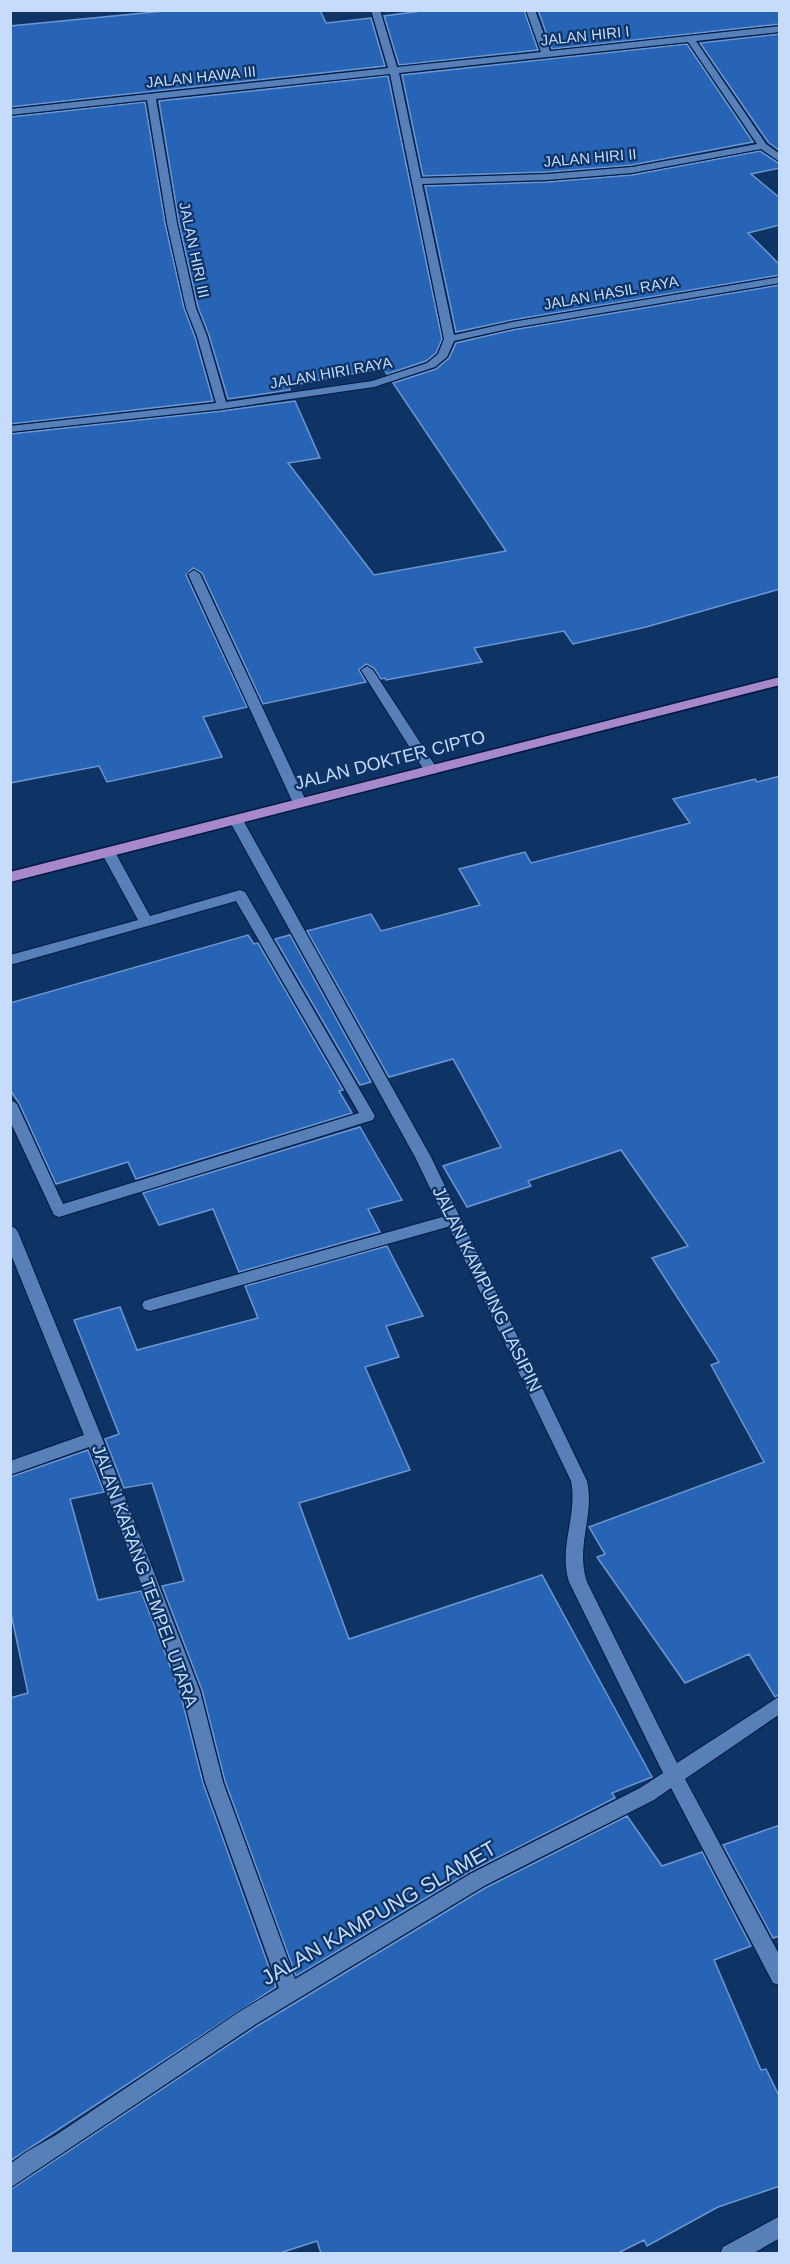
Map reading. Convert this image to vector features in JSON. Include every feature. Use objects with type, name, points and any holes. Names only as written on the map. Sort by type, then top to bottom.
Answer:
[{"type":"highway","name":"JALAN DOKTER CIPTO","points":[[10,877],[780,681]]},
{"type":"street","points":[[375,10],[394,72],[449,339]]},
{"type":"street","points":[[530,10],[546,54]]},
{"type":"street","name":"JALAN HIRI I","points":[[394,72],[780,29]]},
{"type":"street","points":[[691,40],[763,146],[780,159]]},
{"type":"street","name":"JALAN HAWA III","points":[[10,112],[394,72]]},
{"type":"street","name":"JALAN HIRI III","points":[[150,97],[172,223],[191,308],[202,336],[222,406]]},
{"type":"street","name":"JALAN HIRI II","points":[[417,181],[547,177],[632,170],[763,146]]},
{"type":"street","name":"JALAN HASIL RAYA","points":[[449,339],[512,325],[780,280]]},
{"type":"street","name":"JALAN HIRI RAYA","points":[[10,429],[222,406],[374,384],[404,376],[431,365],[443,355],[449,339]]},
{"type":"street","points":[[194,574],[300,803]]},
{"type":"street","points":[[368,670],[430,770]]},
{"type":"street","name":"JALAN KAMPUNG LASIPIN","points":[[236,820],[423,1157],[579,1481],[582,1506],[573,1543],[573,1569],[585,1599],[674,1776],[780,1976]]},
{"type":"street","points":[[108,852],[146,922]]},
{"type":"street","points":[[10,960],[240,896],[368,1116],[59,1211],[10,1104]]},
{"type":"street","points":[[150,1305],[453,1220]]},
{"type":"street","name":"JALAN KARANG TEMPEL UTARA","points":[[10,1232],[94,1438],[191,1691],[214,1782],[290,1992]]},
{"type":"street","points":[[10,1468],[94,1438]]},
{"type":"street","name":"JALAN KAMPUNG SLAMET","points":[[10,2178],[33,2159],[63,2142],[290,1992],[477,1880],[617,1811],[674,1776],[780,1704]]},
{"type":"street","points":[[730,2253],[780,2226]]},
{"type":"building","points":[[175,10],[320,10],[326,23],[371,18],[385,66],[10,107],[10,26]]},
{"type":"building","points":[[429,10],[524,10],[538,50],[399,65],[384,16]]},
{"type":"building","points":[[538,10],[780,10],[780,24],[552,49]]},
{"type":"building","points":[[780,34],[780,151],[768,142],[700,43]]},
{"type":"building","points":[[687,44],[753,142],[632,165],[547,172],[423,176],[402,75]]},
{"type":"building","points":[[388,76],[442,339],[436,353],[426,361],[387,374],[383,368],[289,386],[290,390],[228,399],[198,307],[179,223],[159,101]]},
{"type":"building","points":[[145,102],[165,223],[184,308],[195,337],[213,401],[10,424],[10,117]]},
{"type":"building","points":[[760,151],[780,164],[780,168],[751,174],[780,198],[780,225],[748,233],[780,265],[780,275],[512,320],[456,332],[425,186],[547,182],[632,175]]},
{"type":"building","points":[[780,285],[780,589],[646,627],[573,644],[564,631],[474,648],[482,662],[386,680],[381,679],[374,668],[366,664],[359,670],[366,682],[263,704],[202,573],[193,568],[186,575],[247,707],[203,717],[222,757],[107,782],[99,766],[10,783],[10,434],[295,401],[320,458],[288,463],[374,575],[506,551],[393,383],[436,369],[449,358],[456,343],[512,330]]},
{"type":"building","points":[[780,776],[780,1694],[775,1697],[749,1654],[685,1683],[597,1557],[605,1554],[589,1527],[764,1462],[711,1365],[719,1362],[652,1258],[688,1246],[621,1150],[528,1181],[531,1186],[467,1207],[443,1166],[501,1147],[453,1059],[389,1077],[307,931],[371,914],[381,931],[480,905],[459,869],[525,852],[531,863],[690,823],[673,799],[755,779],[757,782]]},
{"type":"building","points":[[248,935],[254,944],[258,943],[343,1090],[339,1091],[352,1113],[136,1179],[128,1162],[56,1184],[19,1103],[10,1090],[10,1003]]},
{"type":"building","points":[[290,935],[371,1082],[360,1085],[275,939]]},
{"type":"building","points":[[360,1127],[402,1200],[368,1209],[380,1232],[239,1272],[213,1209],[159,1225],[143,1193]]},
{"type":"building","points":[[387,1246],[423,1316],[386,1326],[399,1357],[365,1367],[410,1470],[299,1503],[349,1639],[542,1575],[652,1777],[612,1793],[615,1798],[469,1872],[296,1976],[225,1781],[202,1690],[162,1586],[184,1581],[152,1483],[124,1488],[105,1439],[119,1434],[74,1320],[120,1307],[137,1350],[258,1318],[245,1286]]},
{"type":"building","points":[[88,1450],[104,1492],[70,1499],[98,1600],[141,1591],[180,1692],[203,1783],[276,1987],[10,2161],[10,1698],[28,1693],[10,1609],[10,1477]]},
{"type":"building","points":[[627,1816],[662,1866],[702,1852],[751,1946],[714,1960],[761,2070],[766,2069],[780,2098],[780,2186],[718,2207],[647,2246],[644,2240],[618,2253],[321,2253],[317,2241],[280,2253],[10,2253],[10,2190],[257,2026],[485,1888]]},
{"type":"building","points":[[780,1825],[780,1936],[773,1938],[723,1845]]}]
